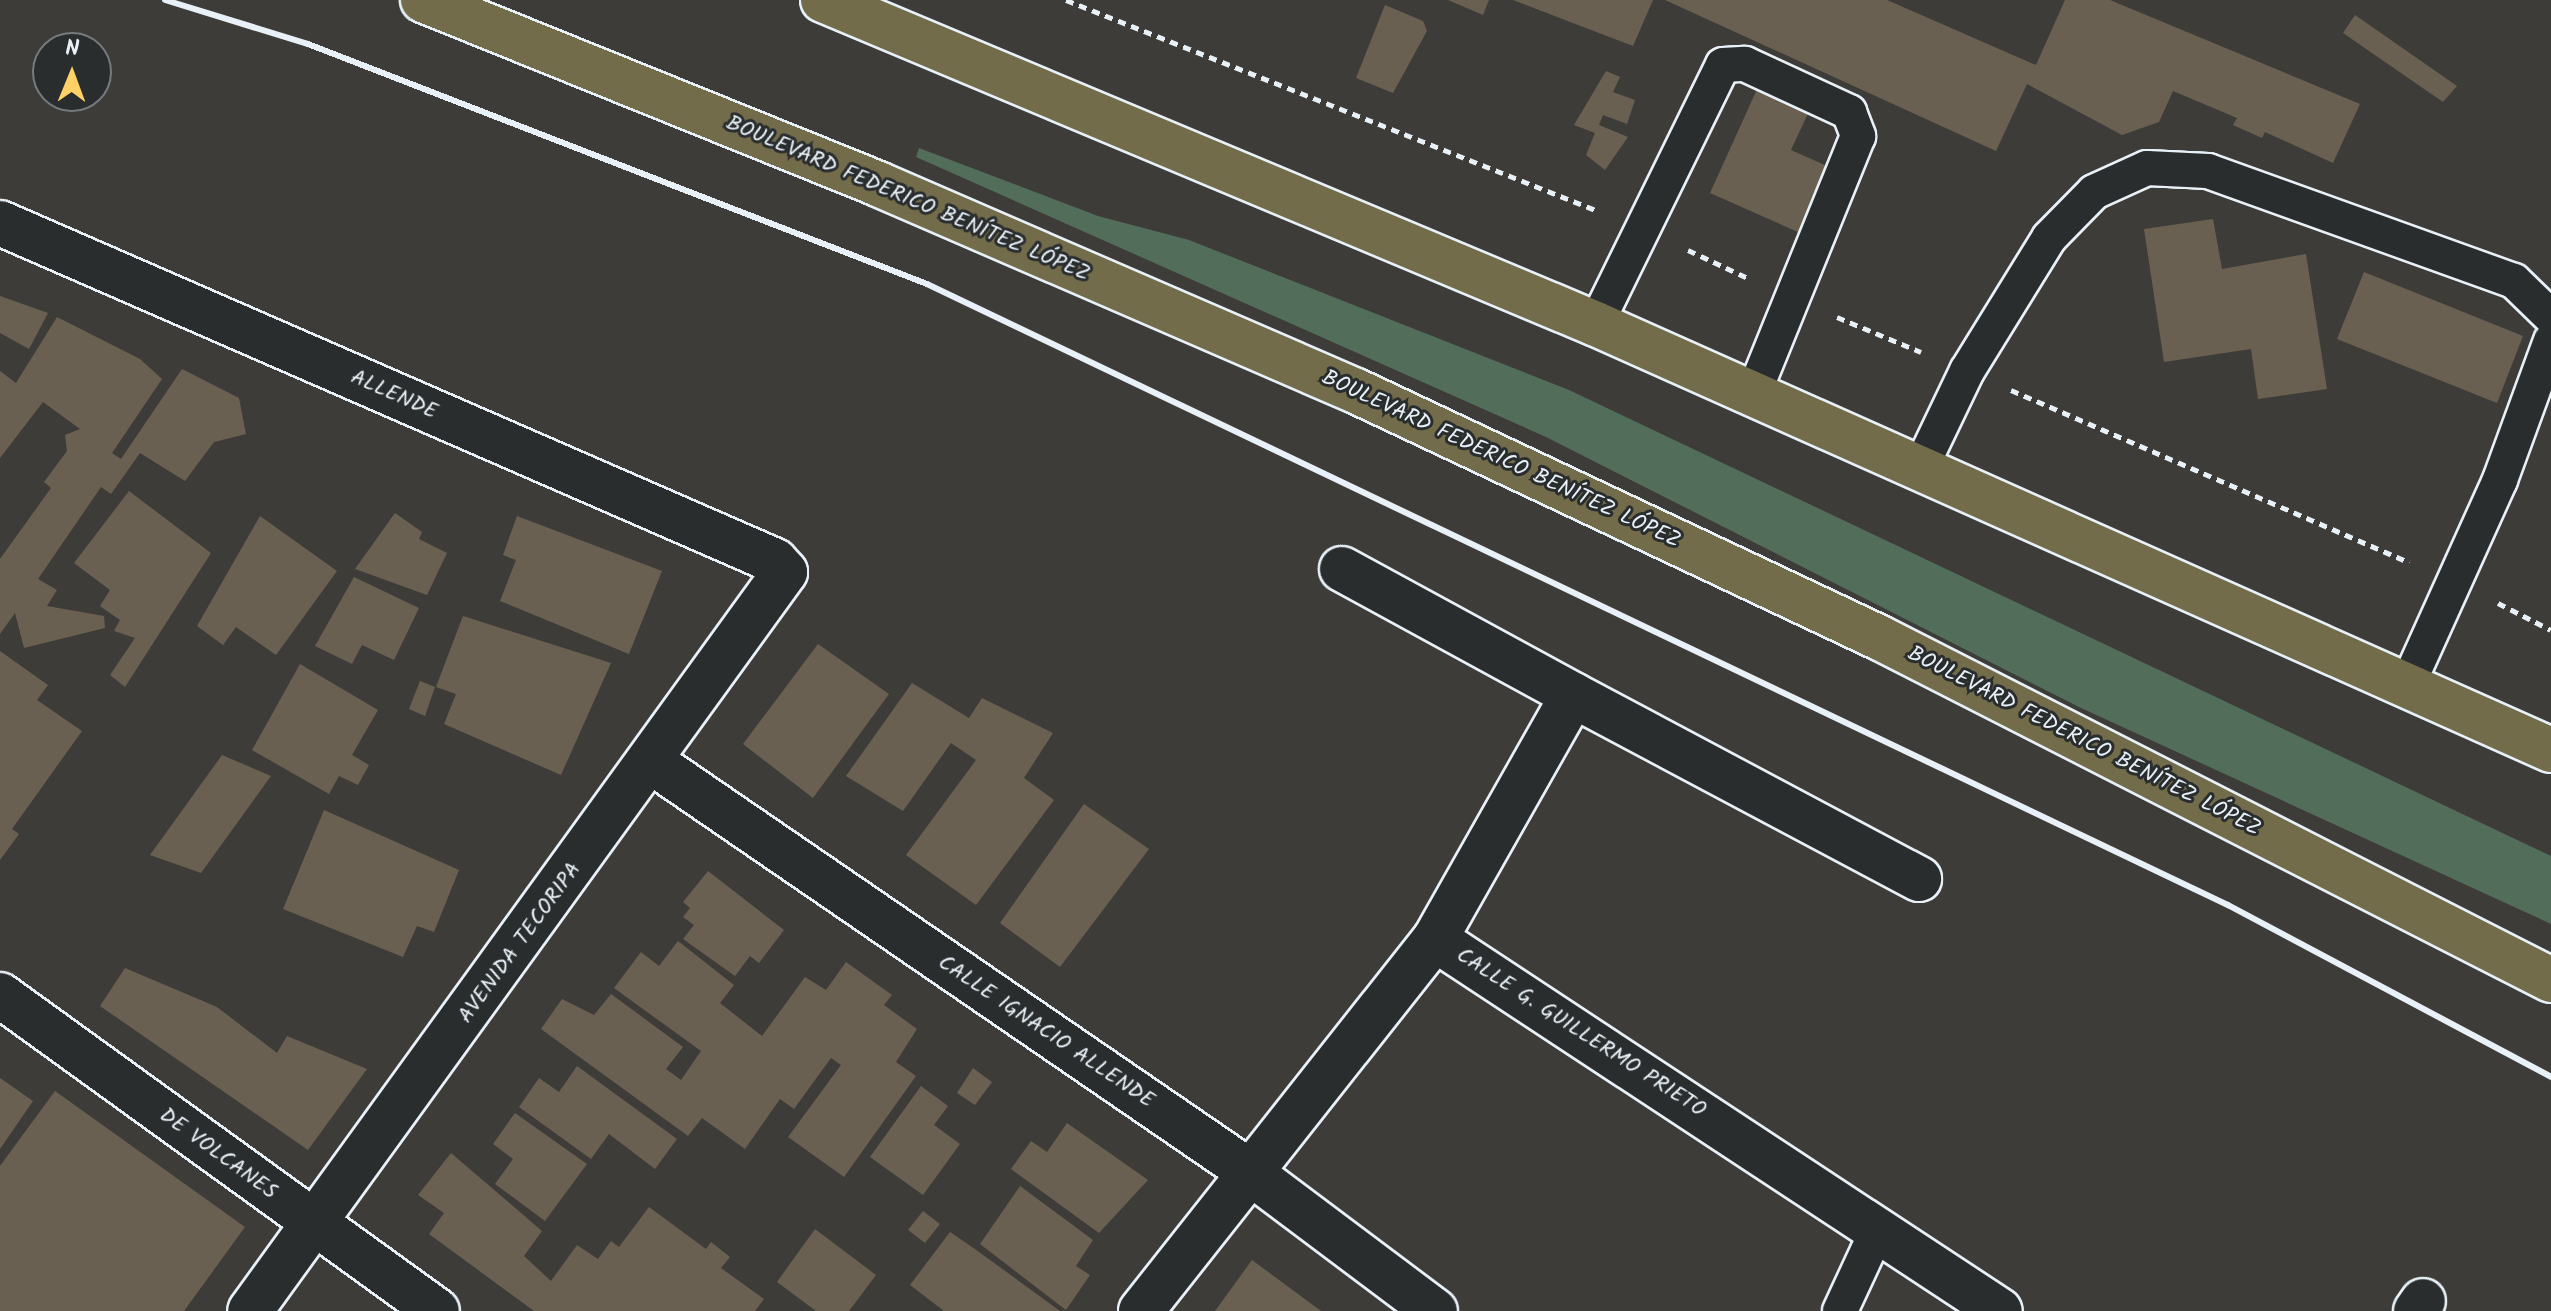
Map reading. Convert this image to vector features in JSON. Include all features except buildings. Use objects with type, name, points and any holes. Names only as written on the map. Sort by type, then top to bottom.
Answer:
[{"type":"main road","name":"BOULEVARD FEDERICO BENÍTEZ LÓPEZ","points":[[423,0],[878,184],[1356,391],[1880,638],[2551,980]]},
{"type":"main road","points":[[823,0],[1596,324],[1752,397],[2551,750]]},
{"type":"street","name":"ALLENDE","points":[[0,223],[775,561],[785,572]]},
{"type":"street","points":[[1342,569],[1919,879]]},
{"type":"street","name":"AVENIDA TECORIPA","points":[[250,1311],[652,762],[785,572]]},
{"type":"street","points":[[1435,939],[1573,695]]},
{"type":"street","name":"CALLE IGNACIO ALLENDE","points":[[652,762],[1247,1170],[1435,1311]]},
{"type":"street","name":"CALLE G. GUILLERMO PRIETO","points":[[1141,1311],[1247,1170],[1435,939],[1879,1227],[2000,1311]]},
{"type":"street","name":"DE VOLCANES","points":[[0,995],[437,1311]]},
{"type":"lane","points":[[1596,324],[1723,65],[1745,64],[1849,112],[1858,136],[1752,397]]},
{"type":"lane","points":[[1920,469],[1967,371],[2049,238],[2094,192],[2147,168],[2208,171],[2514,281],[2551,317]]},
{"type":"lane","points":[[2407,686],[2500,480],[2551,341]]},
{"type":"lane","points":[[1840,1311],[1879,1227]]},
{"type":"green space","points":[[919,148],[1098,216],[1189,240],[1569,390],[2551,856],[2551,924],[2079,707],[1546,437],[916,157]]},
{"type":"railway","points":[[165,0],[308,44],[927,284],[2228,905],[2551,1077]]}]
